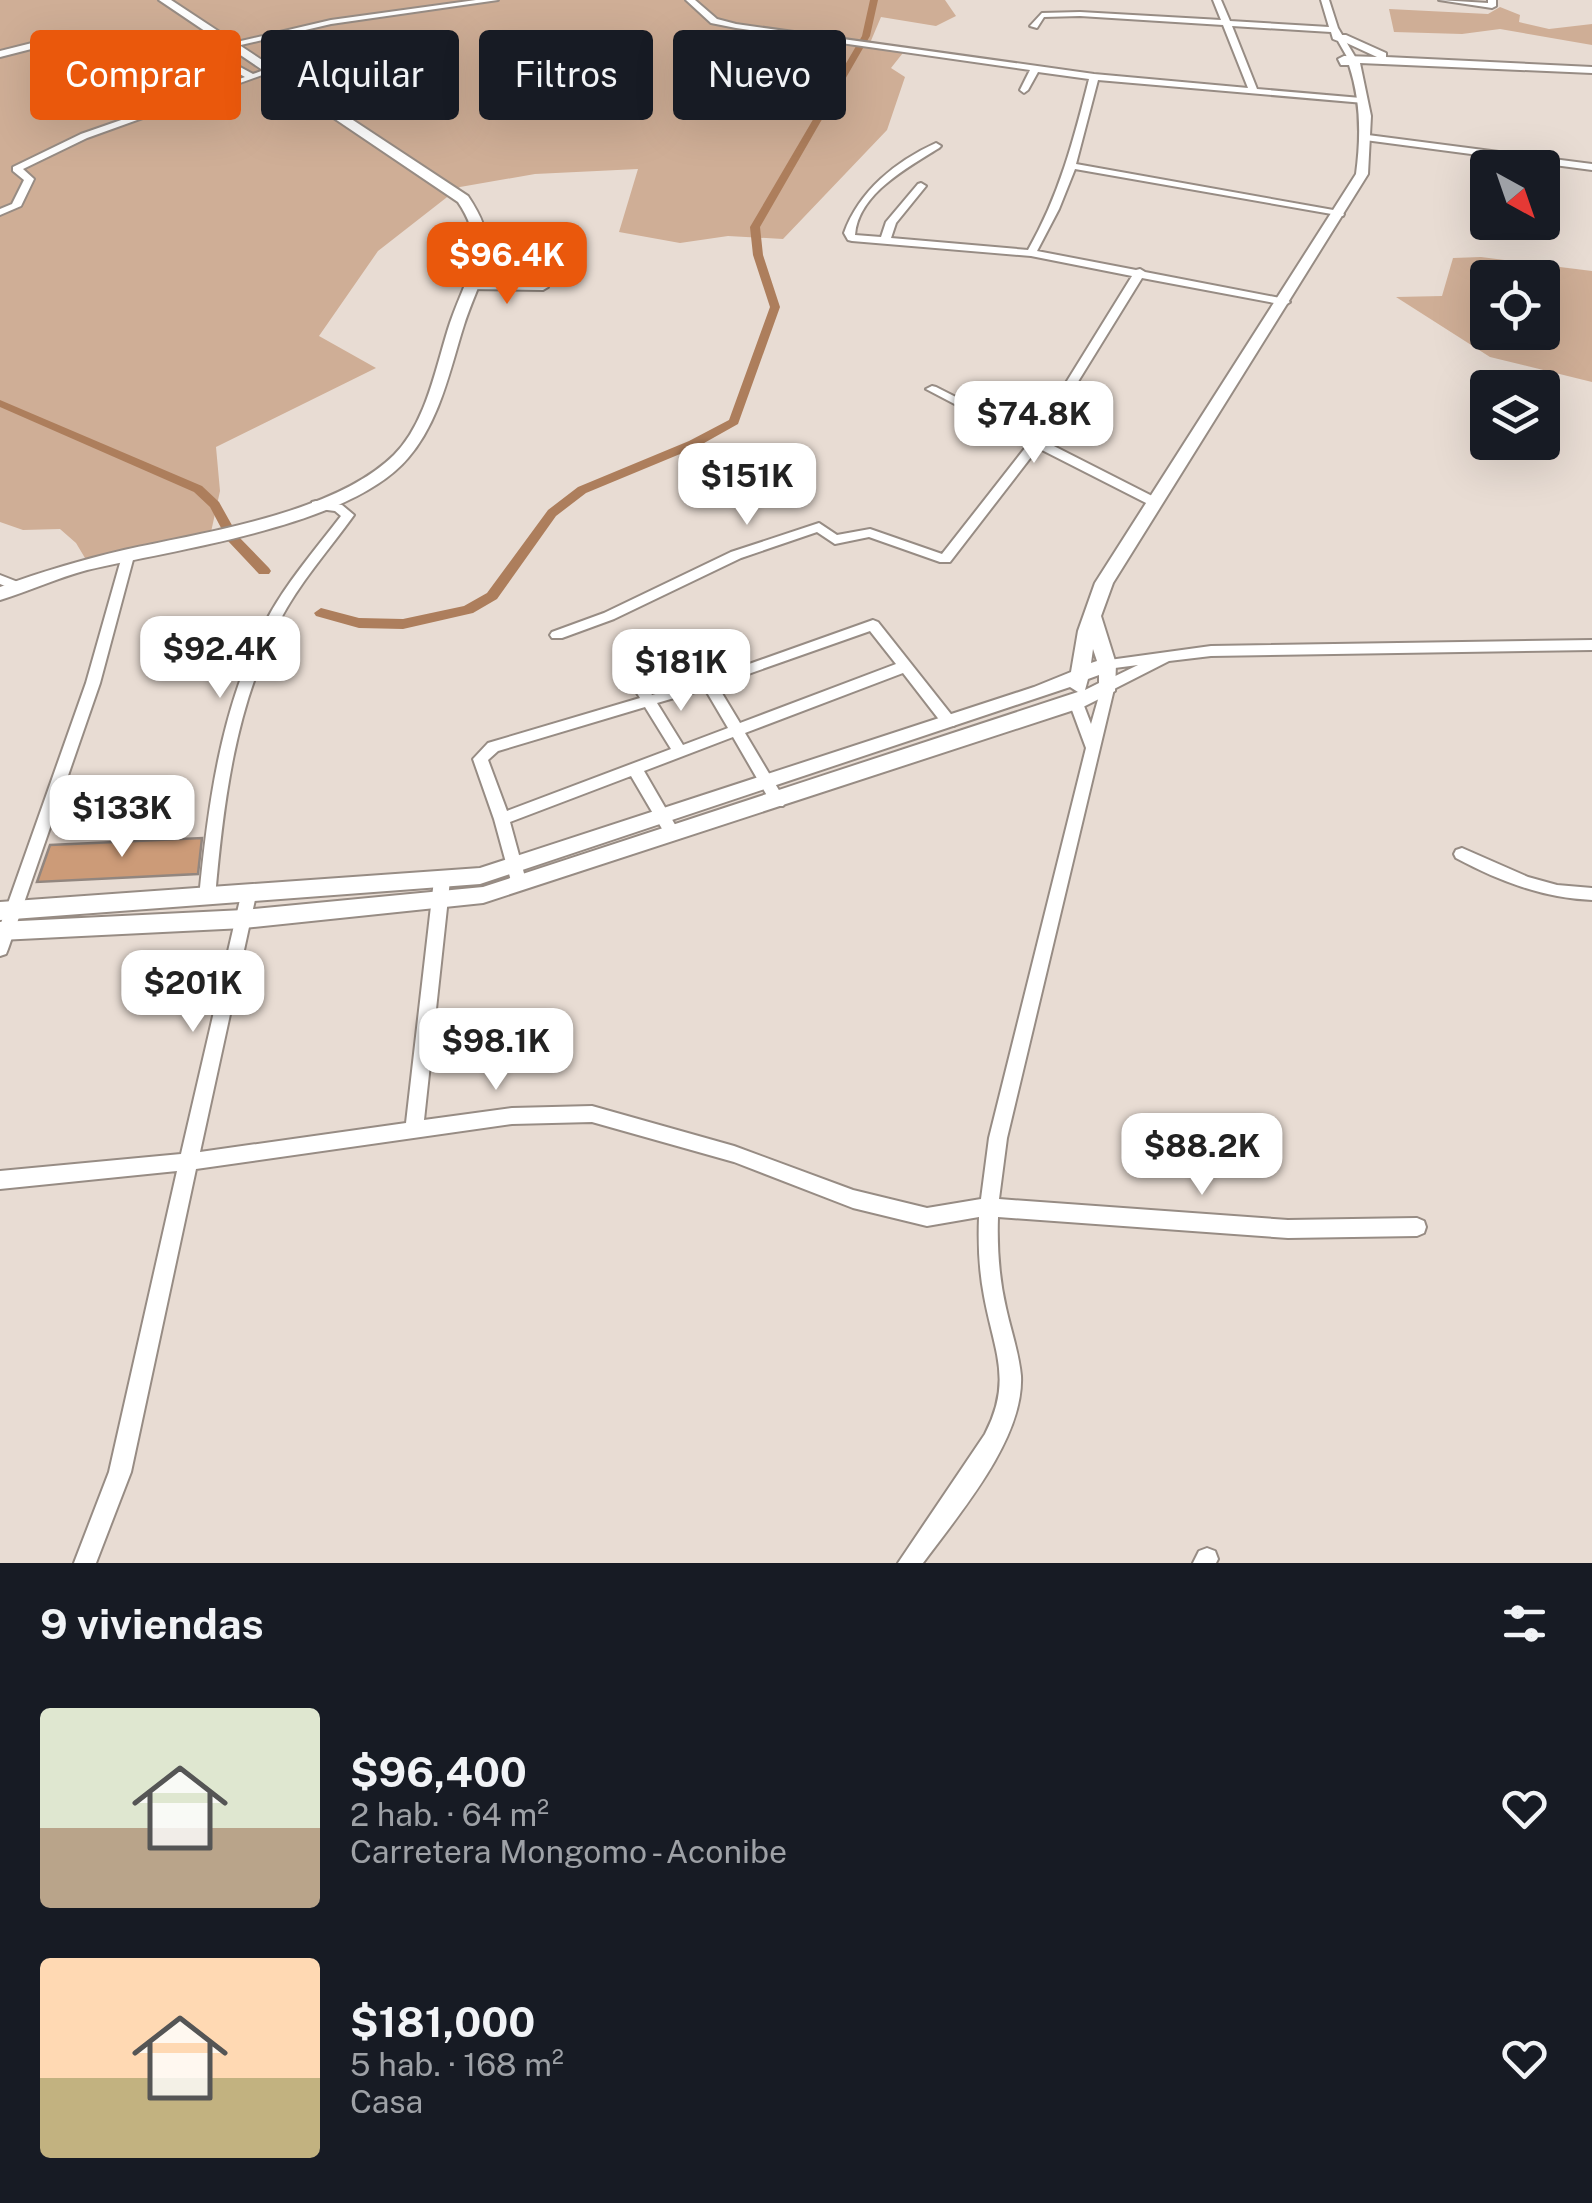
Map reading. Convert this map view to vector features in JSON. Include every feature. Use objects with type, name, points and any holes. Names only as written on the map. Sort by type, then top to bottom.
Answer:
[{"type":"main road","points":[[164,0],[210,30]]},
{"type":"main road","points":[[1339,33],[1374,53],[1430,64]]},
{"type":"main road","points":[[1076,702],[1092,614],[1104,582],[1285,302],[1362,174],[1368,138],[1361,95],[1349,61],[1592,72]]},
{"type":"main road","points":[[1361,95],[1369,78],[1386,71],[1430,64]]},
{"type":"main road","points":[[0,594],[89,564],[250,526],[316,505],[364,486],[402,456],[419,428],[471,287],[483,253],[482,235],[463,199],[346,120]]},
{"type":"main road","points":[[668,826],[778,802],[1076,702],[1108,686],[1107,664],[1096,638],[1092,614]]},
{"type":"main road","points":[[3,926],[244,918],[516,877],[668,826],[767,782],[1041,692],[1107,664]]},
{"type":"main road","points":[[3,926],[207,898],[440,891]]},
{"type":"street","points":[[241,42],[354,18],[494,0]]},
{"type":"street","points":[[690,0],[714,20],[1035,69],[1254,92],[1361,95]]},
{"type":"street","points":[[1217,0],[1254,92]]},
{"type":"street","points":[[1325,0],[1349,61]]},
{"type":"street","points":[[1443,0],[1482,6],[1492,6],[1492,0]]},
{"type":"street","points":[[1034,26],[1047,8],[1339,33]]},
{"type":"street","points":[[0,54],[30,46]]},
{"type":"street","points":[[1024,90],[1035,69]]},
{"type":"street","points":[[241,71],[250,76]]},
{"type":"street","points":[[0,212],[16,206],[28,184],[28,179],[16,169],[84,136],[261,73]]},
{"type":"street","points":[[1032,253],[1058,209],[1074,166],[1094,77]]},
{"type":"street","points":[[1368,138],[1592,167]]},
{"type":"street","points":[[936,146],[871,192],[851,222],[848,233],[852,238],[1032,253],[1285,302]]},
{"type":"street","points":[[1074,166],[1338,214]]},
{"type":"street","points":[[886,238],[891,222],[921,186]]},
{"type":"street","points":[[556,635],[610,616],[736,555],[819,528],[835,540],[870,533],[945,559],[1035,442],[1140,272]]},
{"type":"street","points":[[471,287],[543,287]]},
{"type":"street","points":[[932,389],[1156,503]]},
{"type":"street","points":[[207,898],[212,829],[249,675],[274,620],[348,515],[338,508],[316,505]]},
{"type":"street","points":[[3,926],[93,684],[128,556]]},
{"type":"street","points":[[0,579],[18,587]]},
{"type":"street","points":[[516,877],[502,819],[480,760],[493,748],[709,684],[873,625],[949,722]]},
{"type":"street","points":[[1107,664],[1211,650],[1592,646]]},
{"type":"street","points":[[622,658],[680,752]]},
{"type":"street","points":[[909,1563],[989,1446],[1008,1407],[1010,1359],[993,1293],[986,1207],[998,1138],[1108,686],[1164,658]]},
{"type":"street","points":[[502,819],[906,666]]},
{"type":"street","points":[[709,684],[778,802]]},
{"type":"street","points":[[1076,702],[1093,748]]},
{"type":"street","points":[[635,769],[668,826]]},
{"type":"street","points":[[1462,854],[1501,875],[1537,886],[1592,894]]},
{"type":"street","points":[[414,1130],[440,891]]},
{"type":"street","points":[[84,1563],[120,1472],[248,895]]},
{"type":"street","points":[[0,1180],[188,1162],[512,1116],[592,1114],[734,1154],[853,1200],[927,1217],[986,1207],[1288,1229],[1417,1227]]},
{"type":"shaded area","points":[[0,0],[945,0],[956,16],[936,26],[881,17],[870,43],[906,49],[891,68],[905,77],[887,130],[783,239],[728,236],[680,243],[619,232],[638,169],[535,174],[460,187],[378,251],[319,336],[376,368],[216,447],[220,491],[211,532],[88,563],[76,543],[60,529],[23,530],[0,522]]},
{"type":"shaded area","points":[[1500,7],[1520,15],[1519,22],[1549,29],[1592,24],[1592,45],[1500,29],[1462,34],[1394,32],[1389,9],[1488,14]]},
{"type":"shaded area","points":[[1453,258],[1505,260],[1470,260],[1470,344],[1396,297],[1442,296]]},
{"type":"shaded area","points":[[1560,267],[1592,271],[1592,382],[1560,374],[1560,370],[1543,370],[1490,357],[1479,350],[1560,350]]},
{"type":"building","points":[[202,838],[198,874],[37,882],[50,845]]},
{"type":"waterway","points":[[321,613],[359,623],[403,624],[468,610],[492,596],[552,513],[582,490],[693,444],[734,422],[775,307],[758,255],[755,227],[866,36],[874,0]]},
{"type":"waterway","points":[[0,403],[198,489],[215,505],[233,538],[264,571]]}]
